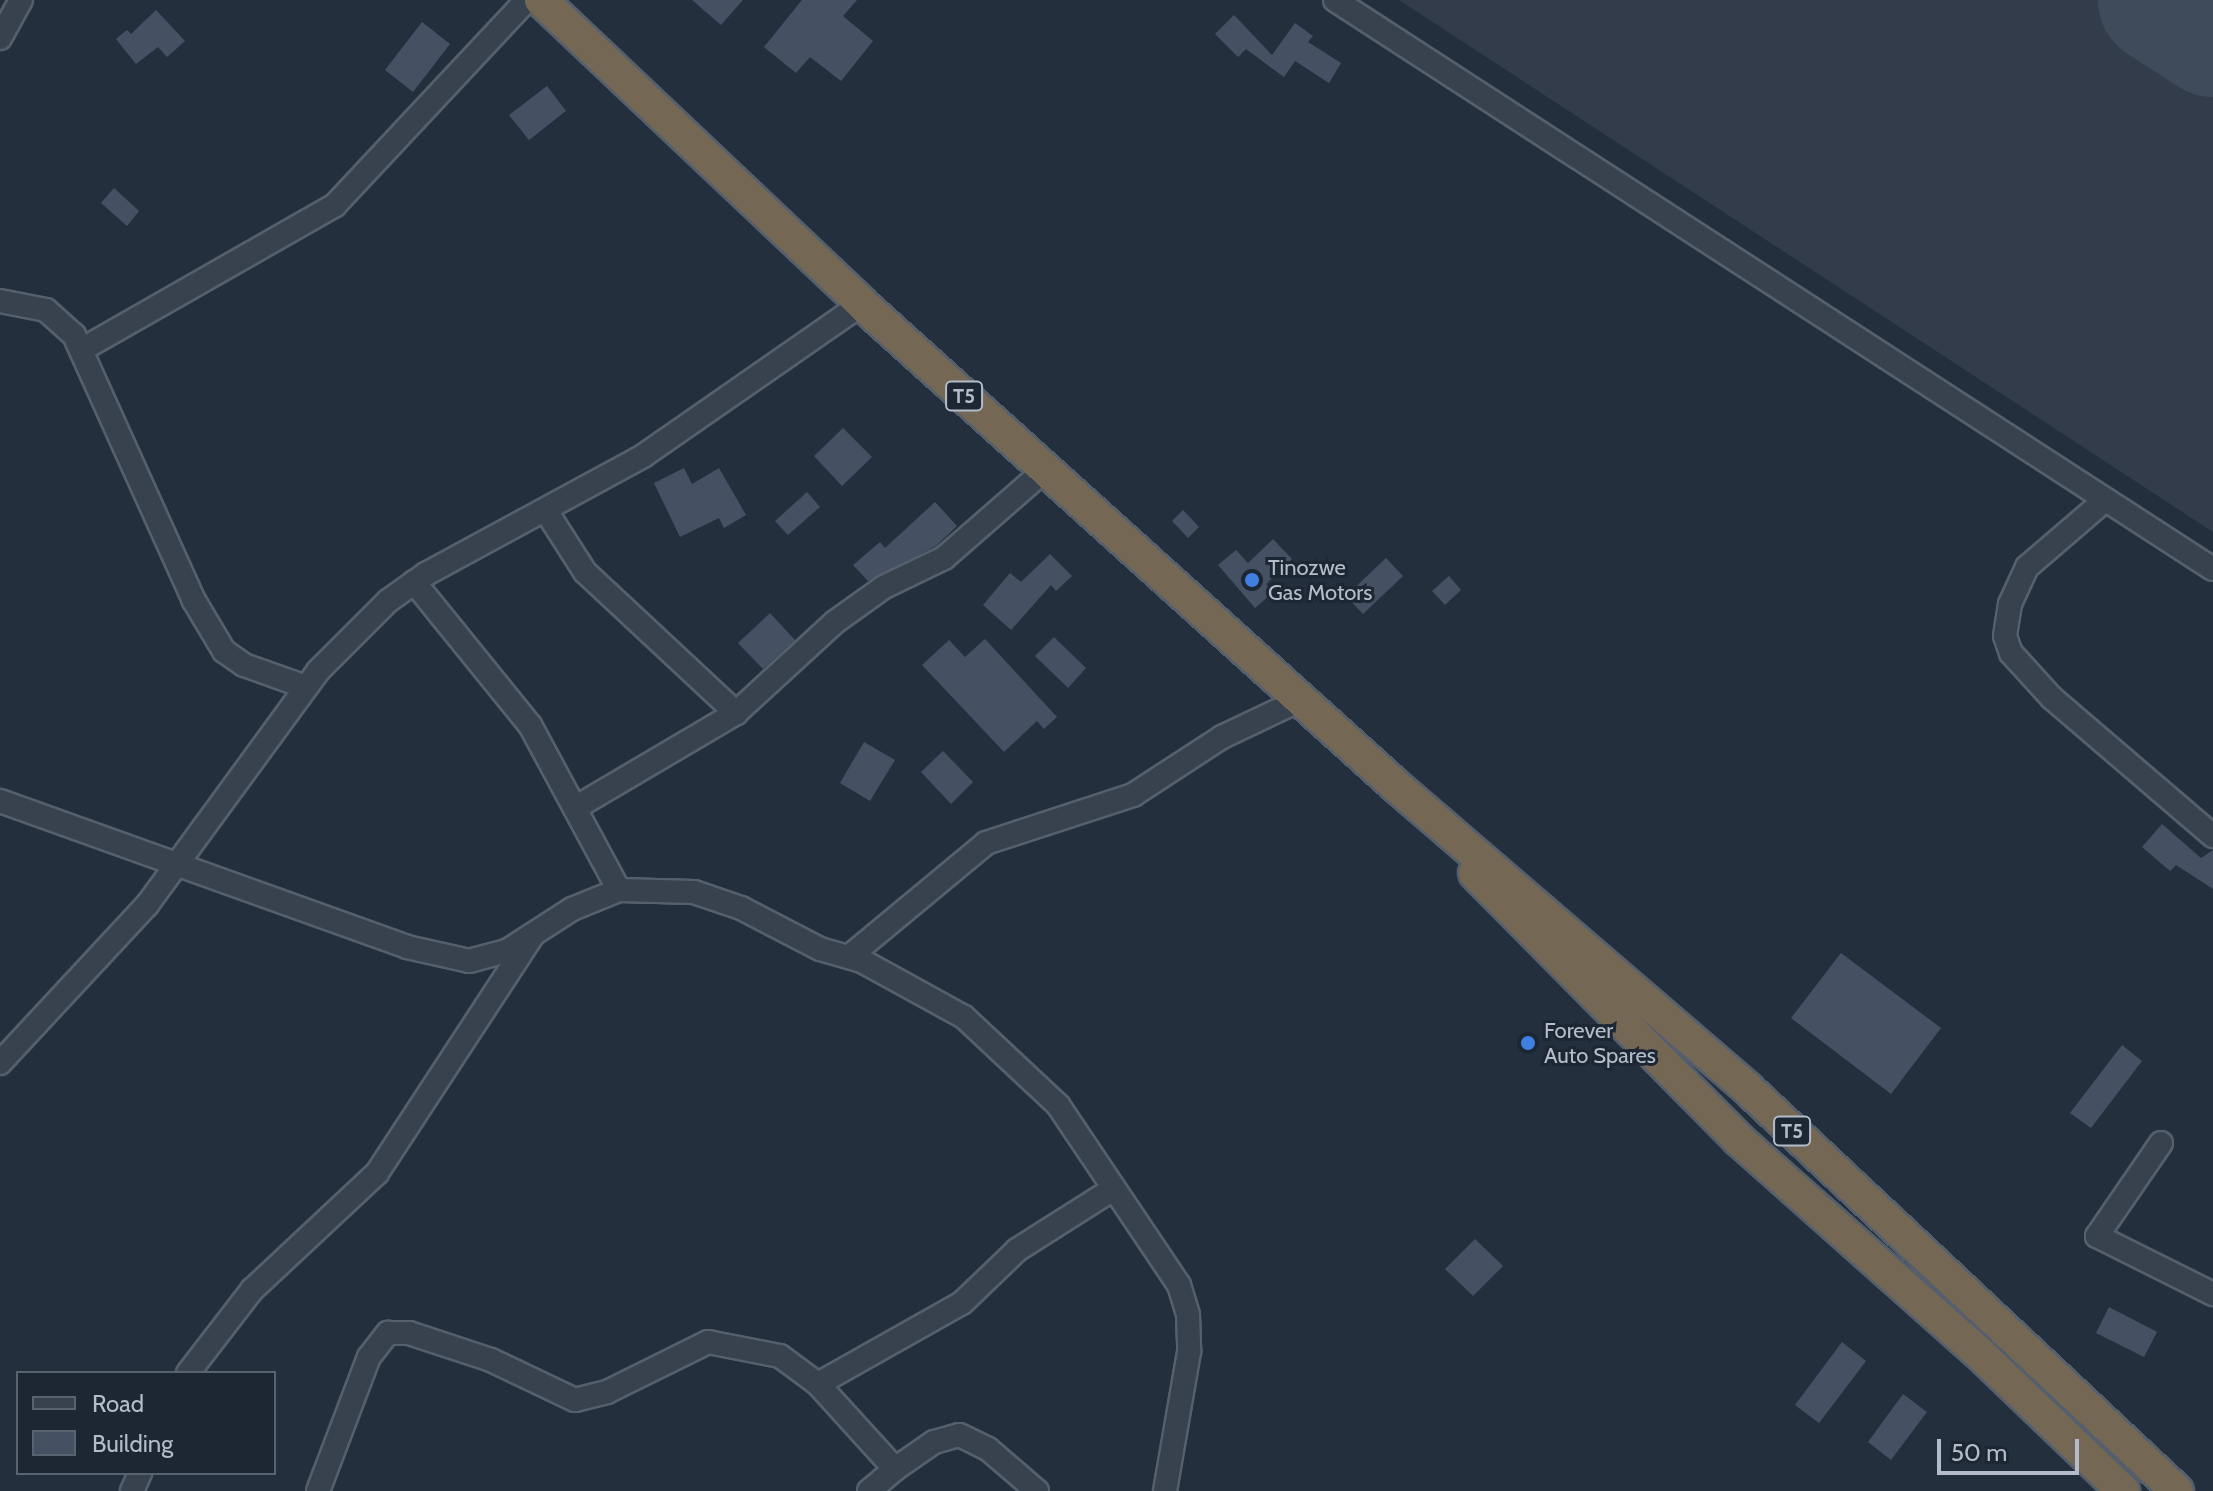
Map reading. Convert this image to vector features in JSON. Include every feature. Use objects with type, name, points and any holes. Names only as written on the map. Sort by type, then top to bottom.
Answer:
[{"type":"highway","name":"T5","points":[[541,0],[862,304],[1395,785],[1748,1089],[2177,1491]]},
{"type":"highway","name":"T5","points":[[1395,785],[1516,918],[1738,1139],[2123,1491]]},
{"type":"street","points":[[0,38],[21,0]]},
{"type":"street","points":[[81,350],[335,205],[527,0]]},
{"type":"street","points":[[1335,0],[2213,569]]},
{"type":"street","points":[[0,301],[46,310],[67,325],[214,638],[244,665],[306,687]]},
{"type":"street","points":[[0,1063],[181,864],[306,687],[351,634],[414,582],[546,511],[718,408],[862,304]]},
{"type":"street","points":[[575,808],[736,713],[835,622],[884,587],[944,558],[1046,469]]},
{"type":"street","points":[[2105,500],[2027,567],[2010,604],[2005,636],[2011,653],[2052,698],[2213,836]]},
{"type":"street","points":[[546,511],[585,572],[736,713]]},
{"type":"street","points":[[414,582],[515,703],[619,890]]},
{"type":"street","points":[[850,956],[986,843],[1133,795],[1222,737],[1300,700]]},
{"type":"street","points":[[0,801],[436,955],[490,958],[619,890],[719,898],[797,939],[850,956],[964,1017],[1025,1069],[1058,1105],[1179,1285],[1188,1315],[1189,1352],[1165,1491]]},
{"type":"street","points":[[190,1371],[252,1290],[377,1173],[534,934]]},
{"type":"street","points":[[2161,1143],[2097,1236],[2213,1294]]},
{"type":"street","points":[[818,1384],[962,1303],[1017,1250],[1113,1189]]},
{"type":"street","points":[[318,1491],[369,1357],[388,1333],[409,1333],[491,1360],[575,1400],[607,1392],[708,1342],[780,1356],[818,1384],[895,1469]]},
{"type":"street","points":[[869,1491],[934,1442],[959,1435],[988,1449],[1037,1491]]},
{"type":"shaded area","points":[[1399,0],[2213,0],[2213,532]]},
{"type":"building","points":[[692,0],[743,0],[721,25]]},
{"type":"building","points":[[802,0],[857,0],[843,16],[873,41],[841,81],[810,57],[796,73],[764,47]]},
{"type":"building","points":[[156,10],[185,41],[167,57],[158,47],[136,64],[116,39],[127,30],[131,34]]},
{"type":"building","points":[[1234,15],[1272,55],[1295,23],[1313,36],[1308,42],[1341,63],[1329,83],[1295,61],[1284,77],[1246,49],[1238,57],[1215,34]]},
{"type":"building","points":[[422,22],[450,44],[413,92],[385,70]]},
{"type":"building","points":[[547,86],[566,111],[529,140],[509,115]]},
{"type":"building","points":[[114,188],[139,211],[127,226],[101,203]]},
{"type":"building","points":[[843,428],[872,457],[842,486],[814,456]]},
{"type":"building","points":[[684,468],[692,484],[719,468],[746,515],[724,528],[719,518],[680,537],[654,483]]},
{"type":"building","points":[[807,492],[820,507],[788,535],[775,521]]},
{"type":"building","points":[[935,502],[957,526],[936,546],[868,581],[853,565],[880,542],[885,548]]},
{"type":"building","points":[[1183,510],[1199,527],[1188,538],[1172,521]]},
{"type":"building","points":[[1273,539],[1292,559],[1266,584],[1273,592],[1255,608],[1218,565],[1236,550],[1248,563]]},
{"type":"building","points":[[1050,554],[1072,576],[1056,591],[1051,585],[1011,630],[983,605],[1010,573],[1021,582]]},
{"type":"building","points":[[1386,558],[1403,576],[1363,614],[1346,596]]},
{"type":"building","points":[[1449,576],[1461,590],[1445,605],[1432,591]]},
{"type":"building","points":[[770,613],[795,640],[763,669],[738,643]]},
{"type":"building","points":[[1054,637],[1086,668],[1068,688],[1035,656]]},
{"type":"building","points":[[985,639],[1057,717],[1044,729],[1037,721],[1004,752],[922,665],[949,640],[965,657]]},
{"type":"building","points":[[864,742],[895,760],[870,801],[840,783]]},
{"type":"building","points":[[943,751],[973,782],[951,804],[921,772]]},
{"type":"building","points":[[2162,824],[2201,858],[2213,850],[2213,889],[2176,865],[2170,871],[2142,847]]},
{"type":"building","points":[[1841,953],[1941,1028],[1891,1094],[1791,1018]]},
{"type":"building","points":[[2122,1045],[2142,1061],[2091,1128],[2070,1113]]},
{"type":"building","points":[[1475,1239],[1503,1266],[1473,1296],[1445,1269]]},
{"type":"building","points":[[2109,1307],[2157,1332],[2144,1357],[2096,1333]]},
{"type":"building","points":[[1842,1342],[1866,1361],[1819,1423],[1795,1405]]},
{"type":"building","points":[[1903,1394],[1927,1412],[1891,1460],[1868,1442]]},
{"type":"runway","points":[[2162,0],[2213,33]]},
{"type":"place","name":"Tinozwe Gas Motors","points":[[1252,580]]},
{"type":"place","name":"Forever Auto Spares","points":[[1528,1043]]}]
